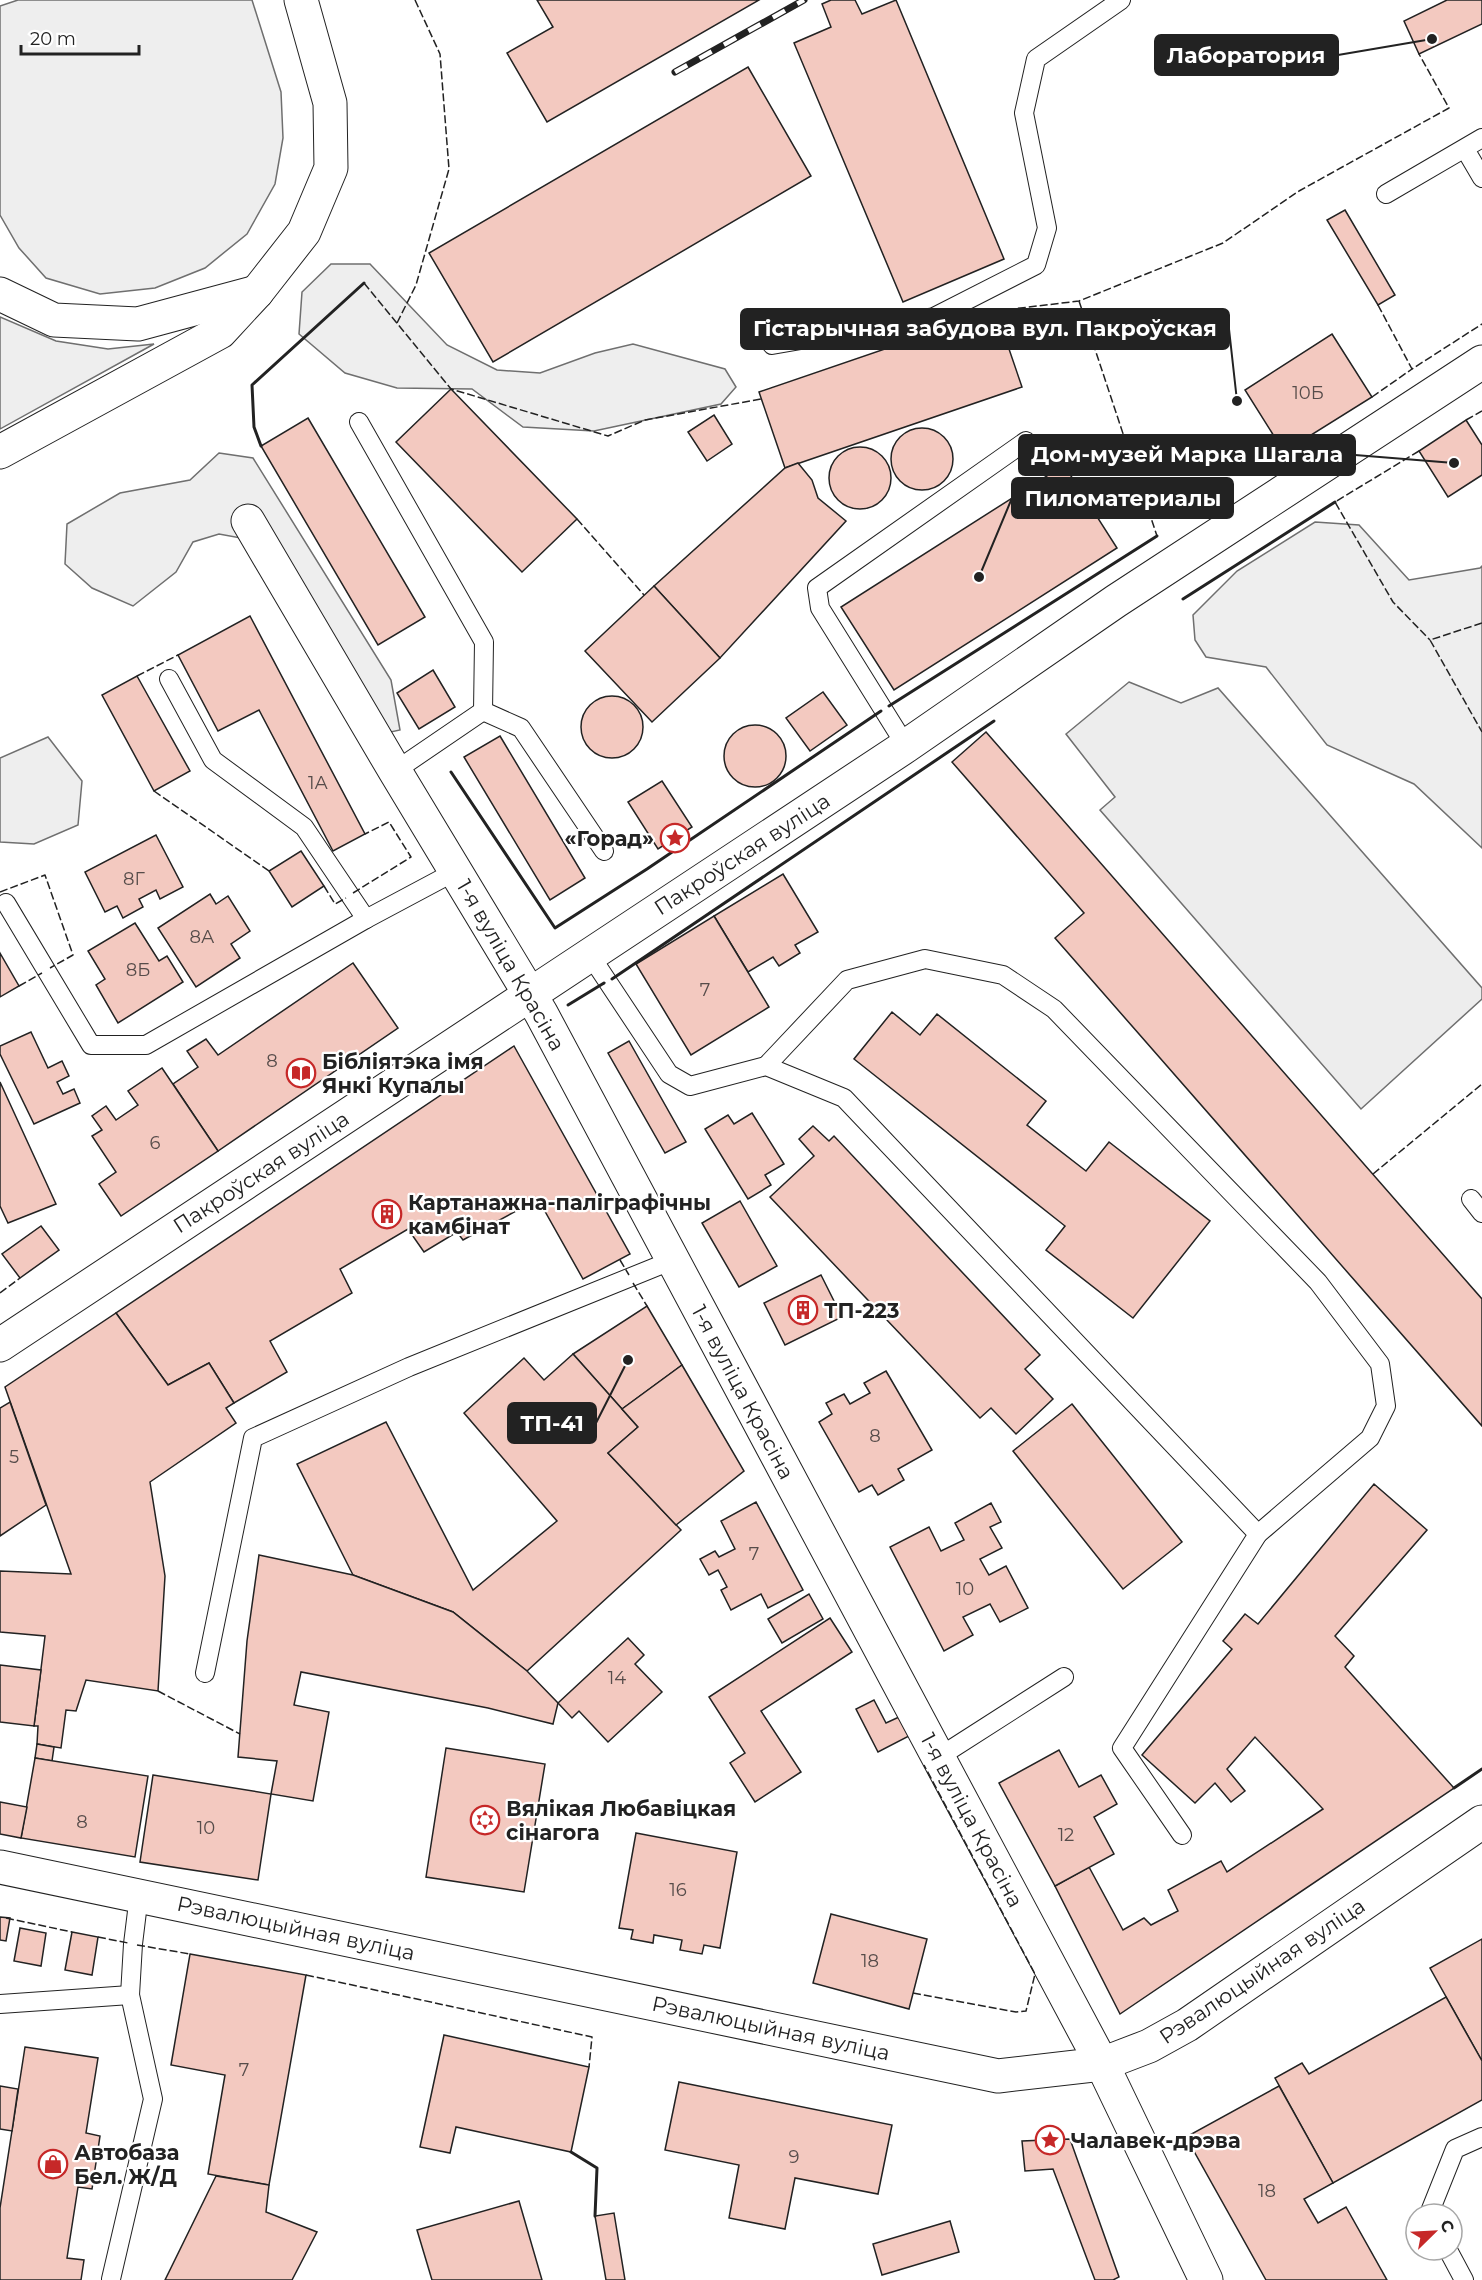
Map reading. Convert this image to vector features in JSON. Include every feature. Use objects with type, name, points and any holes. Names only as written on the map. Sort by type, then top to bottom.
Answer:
[{"type":"street","points":[[0,452],[220,332],[257,292],[303,232],[331,168],[330,103],[301,0]]},
{"type":"street","points":[[0,294],[54,320],[138,324],[257,292]]},
{"type":"street","name":"Пакроўская вуліца","points":[[0,1345],[906,746],[1116,601],[1482,362]]},
{"type":"street","name":"1-я вуліца Красіна","points":[[248,521],[395,771],[531,995],[1102,2064],[1206,2280]]},
{"type":"street","name":"Рэвалюцыйная вуліца","points":[[0,1867],[998,2076],[1102,2064],[1149,2046],[1187,2025],[1482,1822]]},
{"type":"lane","points":[[772,345],[934,317],[1035,265],[1047,228],[1024,113],[1036,59],[1121,0]]},
{"type":"lane","points":[[1386,194],[1482,138]]},
{"type":"lane","points":[[1465,149],[1482,178]]},
{"type":"lane","points":[[359,422],[484,642],[483,711]]},
{"type":"lane","points":[[906,746],[820,608],[816,588],[1026,441]]},
{"type":"lane","points":[[169,679],[213,760],[303,827],[366,919]]},
{"type":"lane","points":[[395,771],[483,711]]},
{"type":"lane","points":[[483,711],[520,728],[604,851]]},
{"type":"lane","points":[[6,903],[91,1045],[146,1045],[366,919],[456,871]]},
{"type":"lane","points":[[590,955],[669,1074],[690,1086],[766,1066],[847,980],[925,959],[1003,975],[1054,1009],[1318,1282],[1380,1364],[1386,1406],[1370,1438],[1258,1534],[1122,1748],[1182,1835]]},
{"type":"lane","points":[[766,1066],[844,1098],[1258,1534]]},
{"type":"lane","points":[[205,1673],[253,1438],[409,1367],[673,1260]]},
{"type":"lane","points":[[939,1758],[1064,1677]]},
{"type":"lane","points":[[111,2279],[153,2099],[130,1995],[139,1895]]},
{"type":"lane","points":[[0,2004],[130,1995]]},
{"type":"lane","points":[[1434,2202],[1455,2150],[1482,2137]]},
{"type":"lane","points":[[1454,2262],[1464,2280]]},
{"type":"shaded area","points":[[18,0],[252,0],[281,92],[283,138],[275,184],[247,234],[205,268],[155,288],[100,294],[46,278],[19,248],[0,215],[0,6]]},
{"type":"shaded area","points":[[331,264],[370,264],[447,345],[497,370],[540,373],[595,353],[633,344],[725,369],[736,387],[721,404],[594,431],[523,427],[472,389],[397,388],[345,373],[299,334],[302,292]]},
{"type":"shaded area","points":[[0,317],[56,341],[108,349],[154,344],[0,429]]},
{"type":"shaded area","points":[[219,453],[253,458],[391,680],[400,730],[377,735],[268,543],[219,534],[193,542],[176,572],[133,606],[92,588],[65,564],[67,524],[120,493],[190,480]]},
{"type":"shaded area","points":[[1315,522],[1359,525],[1409,580],[1482,566],[1482,848],[1414,784],[1327,745],[1266,667],[1206,657],[1195,640],[1193,615],[1237,571]]},
{"type":"shaded area","points":[[1129,682],[1181,703],[1218,688],[1482,988],[1482,999],[1361,1109],[1100,810],[1115,797],[1066,734]]},
{"type":"shaded area","points":[[48,737],[82,781],[78,825],[34,844],[0,842],[0,758]]},
{"type":"building","points":[[537,0],[759,0],[547,122],[507,53],[553,27]]},
{"type":"building","points":[[831,0],[855,0],[862,14],[896,0],[1004,259],[903,302],[794,43],[831,27],[822,4]]},
{"type":"building","points":[[1447,0],[1482,0],[1482,24],[1419,54],[1404,21]]},
{"type":"building","points":[[748,67],[811,176],[493,362],[429,253]]},
{"type":"building","points":[[1345,210],[1395,295],[1378,305],[1327,220]]},
{"type":"building","points":[[996,311],[1022,387],[785,468],[759,392]]},
{"type":"building","points":[[1332,334],[1372,397],[1284,452],[1245,390]]},
{"type":"building","points":[[451,389],[577,519],[522,572],[396,442]]},
{"type":"building","points":[[714,415],[732,444],[707,461],[688,432]]},
{"type":"building","points":[[308,418],[425,617],[378,645],[261,446]]},
{"type":"building","points":[[1466,420],[1482,445],[1482,475],[1448,497],[1419,451]]},
{"type":"building","points":[[922,428],[939,433],[944,437],[948,442],[953,459],[948,476],[944,481],[939,485],[922,490],[905,485],[900,481],[896,476],[891,459],[896,442],[900,437],[905,433]]},
{"type":"building","points":[[860,447],[877,452],[882,456],[886,461],[891,478],[886,495],[882,500],[877,504],[860,509],[843,504],[838,500],[834,495],[829,478],[834,461],[838,456],[843,452]]},
{"type":"building","points":[[798,463],[812,480],[818,498],[846,521],[720,658],[654,586],[785,468]]},
{"type":"building","points":[[1064,465],[1117,548],[894,690],[841,607]]},
{"type":"building","points":[[654,586],[720,658],[652,722],[585,651]]},
{"type":"building","points":[[250,616],[365,834],[333,851],[259,710],[218,731],[178,655]]},
{"type":"building","points":[[433,670],[455,707],[419,729],[397,693]]},
{"type":"building","points":[[137,676],[190,771],[154,791],[102,695]]},
{"type":"building","points":[[823,692],[847,725],[810,751],[786,718]]},
{"type":"building","points":[[612,696],[634,705],[643,727],[634,749],[612,758],[590,749],[581,727],[590,705]]},
{"type":"building","points":[[755,725],[772,730],[777,734],[781,739],[786,756],[781,773],[777,778],[772,782],[755,787],[738,782],[733,778],[729,773],[724,756],[729,739],[733,734],[738,730]]},
{"type":"building","points":[[986,732],[1482,1299],[1482,1426],[1055,938],[1084,913],[952,762]]},
{"type":"building","points":[[500,736],[585,878],[550,900],[464,757]]},
{"type":"building","points":[[662,781],[692,827],[658,849],[628,802]]},
{"type":"building","points":[[156,835],[183,887],[160,899],[156,890],[139,899],[143,907],[123,918],[117,906],[105,912],[85,872]]},
{"type":"building","points":[[301,851],[324,886],[292,907],[269,871]]},
{"type":"building","points":[[783,874],[818,932],[795,945],[800,953],[779,966],[773,957],[748,972],[714,916]]},
{"type":"building","points":[[210,894],[216,904],[228,896],[250,931],[231,944],[240,958],[196,987],[158,928]]},
{"type":"building","points":[[714,916],[769,1007],[691,1055],[636,964]]},
{"type":"building","points":[[135,923],[159,961],[167,956],[183,982],[118,1023],[96,985],[105,979],[88,951]]},
{"type":"building","points":[[0,953],[19,986],[0,997]]},
{"type":"building","points":[[353,963],[398,1028],[218,1151],[173,1084],[198,1067],[187,1051],[206,1039],[218,1055]]},
{"type":"building","points":[[892,1012],[920,1035],[937,1014],[1046,1101],[1027,1125],[1086,1171],[1109,1142],[1210,1221],[1133,1318],[1046,1250],[1065,1226],[854,1059]]},
{"type":"building","points":[[31,1032],[48,1068],[62,1061],[69,1076],[57,1082],[63,1094],[74,1089],[80,1103],[34,1124],[0,1054],[0,1046]]},
{"type":"building","points":[[629,1041],[686,1142],[665,1153],[608,1053]]},
{"type":"building","name":"Картанажна-паліграфічны камбінат","points":[[514,1046],[630,1254],[583,1279],[538,1199],[463,1240],[457,1232],[424,1252],[408,1229],[340,1269],[352,1293],[270,1341],[287,1372],[234,1403],[209,1363],[168,1385],[116,1313]]},
{"type":"building","points":[[162,1068],[218,1151],[121,1216],[99,1184],[116,1172],[92,1136],[102,1130],[92,1116],[106,1106],[116,1120],[138,1105],[128,1091]]},
{"type":"building","points":[[0,1082],[56,1204],[8,1223],[0,1206]]},
{"type":"building","points":[[752,1113],[784,1164],[765,1175],[771,1185],[748,1199],[705,1129],[728,1115],[734,1124]]},
{"type":"building","points":[[813,1126],[829,1141],[834,1136],[1040,1355],[1025,1369],[1053,1399],[1016,1434],[991,1408],[980,1418],[770,1197],[814,1156],[799,1139]]},
{"type":"building","points":[[740,1201],[777,1266],[739,1287],[702,1223]]},
{"type":"building","points":[[41,1226],[59,1250],[20,1278],[2,1254]]},
{"type":"building","name":"ТП-223","points":[[821,1275],[842,1317],[785,1345],[764,1303]]},
{"type":"building","points":[[647,1306],[682,1365],[622,1409],[573,1354]]},
{"type":"building","points":[[116,1313],[168,1385],[209,1363],[234,1403],[226,1408],[236,1423],[150,1482],[165,1576],[158,1691],[86,1680],[76,1711],[66,1710],[61,1748],[37,1744],[38,1726],[34,1726],[45,1636],[0,1632],[0,1571],[71,1574],[5,1387]]},
{"type":"building","points":[[573,1354],[638,1427],[608,1453],[681,1530],[527,1671],[453,1612],[353,1575],[297,1464],[386,1422],[473,1590],[557,1521],[464,1413],[524,1358],[544,1380]]},
{"type":"building","points":[[682,1365],[744,1471],[676,1525],[608,1453],[638,1427],[622,1409]]},
{"type":"building","points":[[886,1371],[932,1450],[898,1469],[904,1480],[878,1495],[872,1485],[859,1492],[819,1422],[832,1414],[826,1403],[844,1394],[850,1404],[870,1393],[864,1383]]},
{"type":"building","points":[[10,1402],[46,1505],[0,1536],[0,1408]]},
{"type":"building","points":[[1072,1404],[1182,1542],[1123,1589],[1013,1451]]},
{"type":"building","points":[[1374,1484],[1427,1530],[1335,1636],[1354,1656],[1345,1667],[1454,1788],[1120,2014],[1055,1886],[1089,1867],[1123,1930],[1144,1918],[1151,1925],[1178,1911],[1168,1890],[1221,1861],[1227,1872],[1323,1809],[1255,1737],[1227,1769],[1245,1791],[1231,1802],[1215,1783],[1195,1803],[1142,1755],[1232,1649],[1223,1641],[1245,1614],[1258,1624]]},
{"type":"building","points":[[756,1502],[803,1590],[768,1608],[761,1594],[731,1610],[721,1590],[727,1587],[718,1570],[709,1575],[700,1559],[715,1551],[719,1557],[735,1549],[721,1521]]},
{"type":"building","points":[[991,1503],[1001,1522],[990,1527],[1002,1548],[980,1559],[989,1575],[1006,1566],[1028,1608],[1000,1622],[990,1604],[963,1617],[973,1635],[944,1651],[890,1547],[929,1527],[941,1551],[964,1540],[955,1523]]},
{"type":"building","points":[[259,1555],[353,1575],[453,1612],[527,1671],[558,1703],[553,1724],[488,1708],[301,1672],[294,1705],[329,1712],[313,1801],[271,1794],[277,1761],[238,1757],[247,1641]]},
{"type":"building","points":[[809,1594],[823,1619],[782,1643],[768,1619]]},
{"type":"building","points":[[830,1618],[852,1652],[761,1711],[801,1772],[755,1802],[730,1763],[745,1753],[709,1697]]},
{"type":"building","points":[[628,1638],[644,1655],[635,1664],[662,1692],[608,1742],[579,1711],[572,1718],[558,1703]]},
{"type":"building","points":[[0,1665],[41,1670],[34,1726],[0,1722]]},
{"type":"building","points":[[874,1700],[886,1723],[899,1717],[909,1736],[878,1752],[856,1709]]},
{"type":"building","points":[[37,1744],[54,1747],[52,1761],[35,1758]]},
{"type":"building","name":"Вялікая Любавіцкая сінагога","points":[[446,1748],[545,1764],[524,1892],[426,1877]]},
{"type":"building","points":[[1059,1750],[1079,1787],[1101,1775],[1117,1804],[1094,1817],[1114,1854],[1055,1886],[999,1783]]},
{"type":"building","points":[[35,1758],[148,1776],[135,1857],[21,1838]]},
{"type":"building","points":[[153,1775],[271,1794],[258,1880],[140,1862]]},
{"type":"building","points":[[0,1802],[27,1807],[21,1838],[0,1834]]},
{"type":"building","points":[[636,1833],[737,1852],[720,1948],[704,1945],[702,1954],[680,1950],[682,1940],[654,1935],[653,1943],[631,1939],[633,1930],[619,1928]]},
{"type":"building","points":[[831,1914],[927,1939],[909,2009],[813,1983]]},
{"type":"building","points":[[0,1917],[10,1918],[6,1941],[0,1940]]},
{"type":"building","points":[[20,1928],[46,1933],[41,1966],[14,1961]]},
{"type":"building","points":[[72,1932],[98,1937],[92,1975],[65,1970]]},
{"type":"building","points":[[1482,1939],[1482,2061],[1430,1968]]},
{"type":"building","points":[[190,1954],[306,1975],[269,2185],[208,2174],[225,2075],[171,2065]]},
{"type":"building","points":[[1446,1997],[1482,2061],[1482,2100],[1333,2183],[1275,2078],[1302,2063],[1309,2074]]},
{"type":"building","points":[[444,2035],[589,2067],[571,2152],[456,2127],[450,2153],[420,2147]]},
{"type":"building","points":[[25,2047],[98,2058],[86,2133],[100,2136],[92,2189],[78,2187],[67,2258],[84,2260],[81,2280],[0,2280],[0,2208]]},
{"type":"building","points":[[679,2082],[892,2125],[878,2194],[795,2178],[785,2229],[729,2218],[739,2165],[665,2150]]},
{"type":"building","points":[[0,2086],[18,2089],[12,2131],[0,2129]]},
{"type":"building","points":[[1279,2086],[1333,2183],[1304,2199],[1318,2223],[1346,2207],[1387,2280],[1266,2280],[1186,2137]]},
{"type":"building","points":[[1070,2139],[1119,2277],[1113,2280],[1095,2280],[1053,2169],[1025,2171],[1022,2141]]},
{"type":"building","points":[[216,2176],[269,2185],[266,2212],[317,2232],[292,2280],[165,2280]]},
{"type":"building","points":[[519,2201],[542,2280],[432,2280],[417,2230]]},
{"type":"building","points":[[614,2213],[625,2280],[606,2280],[595,2216]]},
{"type":"building","points":[[950,2221],[959,2252],[882,2275],[873,2244]]},
{"type":"railway","points":[[675,72],[804,0]]},
{"type":"fence","points":[[397,323],[416,285],[449,169],[440,54],[415,0]]},
{"type":"fence","points":[[996,311],[1079,301],[1223,243],[1299,191],[1449,108],[1419,54]]},
{"type":"fence","points":[[364,283],[451,389],[608,436],[645,420],[761,399]]},
{"type":"fence","points":[[1079,301],[1157,536]]},
{"type":"fence","points":[[1378,305],[1412,369],[1482,324]]},
{"type":"fence","points":[[1372,397],[1412,369]]},
{"type":"fence","points":[[1466,420],[1482,411]]},
{"type":"fence","points":[[1419,451],[1335,502],[1393,602],[1430,640]]},
{"type":"fence","points":[[577,519],[644,595]]},
{"type":"fence","points":[[1482,623],[1430,640],[1482,732]]},
{"type":"fence","points":[[137,676],[178,655]]},
{"type":"fence","points":[[154,791],[269,871]]},
{"type":"fence","points":[[353,893],[411,857],[389,822],[365,834]]},
{"type":"fence","points":[[0,892],[45,875],[73,955],[50,968]]},
{"type":"fence","points":[[324,886],[335,904],[346,898]]},
{"type":"fence","points":[[19,986],[42,973]]},
{"type":"fence","points":[[1373,1174],[1482,1084]]},
{"type":"fence","points":[[620,1260],[629,1275]]},
{"type":"fence","points":[[0,1293],[20,1278]]},
{"type":"fence","points":[[633,1283],[647,1306]]},
{"type":"fence","points":[[158,1691],[240,1734]]},
{"type":"fence","points":[[913,1993],[1016,2012],[1026,2011],[1035,1974],[924,1765]]},
{"type":"fence","points":[[6,1918],[72,1932]]},
{"type":"fence","points":[[98,1937],[128,1943]]},
{"type":"fence","points":[[137,1945],[190,1954]]},
{"type":"fence","points":[[306,1975],[592,2037],[589,2067]]},
{"type":"wall","points":[[261,446],[254,427],[252,385],[364,283]]},
{"type":"wall","points":[[1183,599],[1335,502]]},
{"type":"wall","points":[[889,706],[1157,536]]},
{"type":"wall","points":[[451,772],[555,928],[647,869],[881,711]]},
{"type":"wall","points":[[612,979],[994,721]]},
{"type":"wall","points":[[568,1005],[604,983]]},
{"type":"wall","points":[[1454,1788],[1482,1769]]},
{"type":"wall","points":[[571,2152],[597,2168],[595,2216]]},
{"type":"place","name":"Лаборатория","points":[[1432,39]]},
{"type":"place","name":"Гістарычная забудова вул. Пакроўская","points":[[1237,401]]},
{"type":"place","name":"Дом-музей Марка Шагала","points":[[1454,463]]},
{"type":"place","name":"Пиломатериалы","points":[[979,577]]},
{"type":"place","name":"«Горад»","points":[[675,838]]},
{"type":"place","name":"Бібліятэка імя Янкі Купалы","points":[[301,1073]]},
{"type":"place","name":"Картанажна-паліграфічны камбінат","points":[[387,1214]]},
{"type":"place","name":"ТП-223","points":[[803,1310]]},
{"type":"place","name":"ТП-41","points":[[628,1360]]},
{"type":"place","name":"Вялікая Любавіцкая сінагога","points":[[485,1820]]},
{"type":"place","name":"Чалавек-дрэва","points":[[1050,2140]]},
{"type":"place","name":"Автобаза Бел. Ж/Д","points":[[53,2164]]}]
